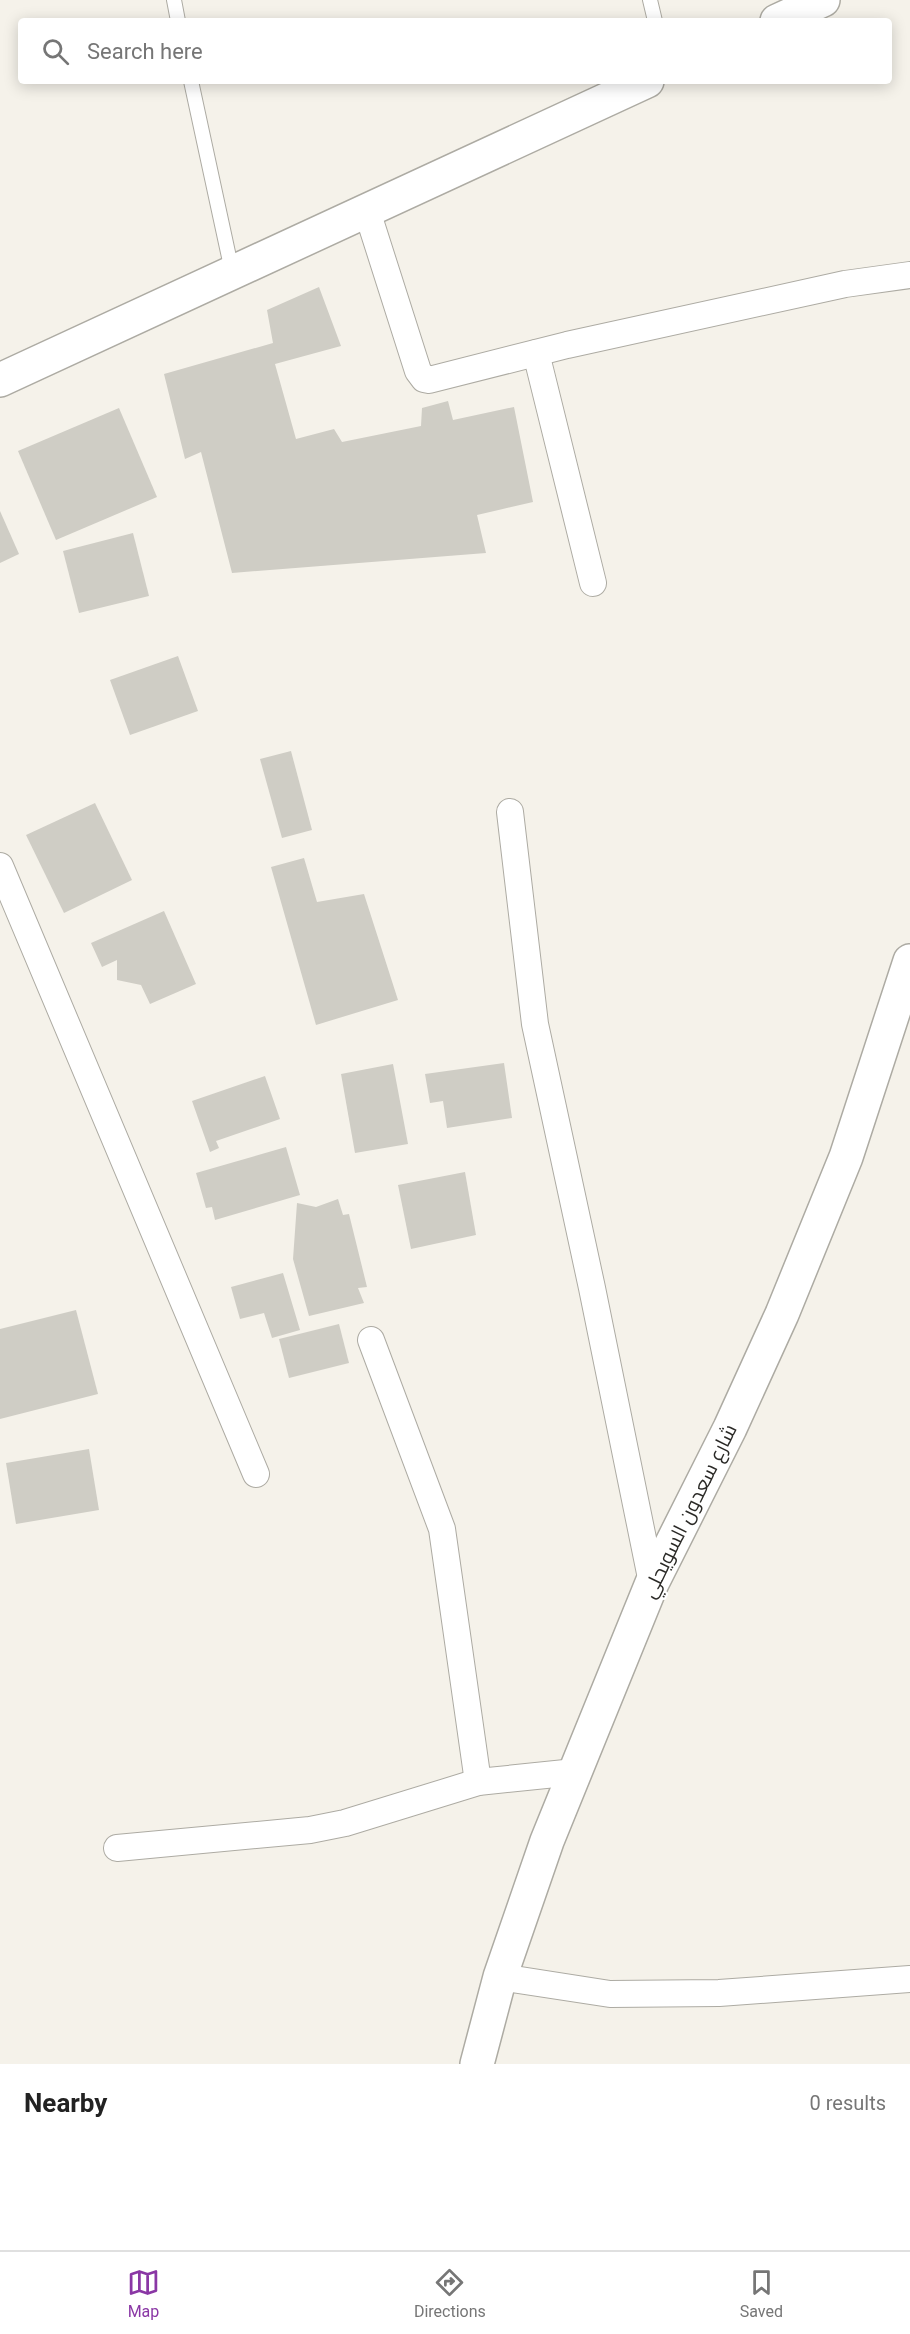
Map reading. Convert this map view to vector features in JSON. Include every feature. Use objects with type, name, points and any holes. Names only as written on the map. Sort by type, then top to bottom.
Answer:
[{"type":"main road","points":[[783,18],[818,1]]},
{"type":"main road","points":[[0,380],[168,305],[232,271],[641,84]]},
{"type":"main road","name":"شارع سعدون السويحلي","points":[[477,2064],[500,1977],[547,1841],[652,1583],[730,1428],[782,1314],[846,1157],[910,961]]},
{"type":"street","points":[[367,211],[418,371],[424,379],[436,380],[536,353],[845,284],[910,274]]},
{"type":"street","points":[[536,353],[593,583]]},
{"type":"street","points":[[510,812],[535,1024],[652,1583]]},
{"type":"street","points":[[0,866],[256,1474]]},
{"type":"street","points":[[371,1340],[442,1528],[478,1782]]},
{"type":"street","points":[[117,1848],[310,1830],[345,1823],[478,1782],[575,1772]]},
{"type":"street","points":[[500,1977],[610,1994],[719,1993],[910,1979]]},
{"type":"lane","points":[[174,0],[177,18]]},
{"type":"lane","points":[[650,0],[654,18]]},
{"type":"lane","points":[[192,84],[232,271]]},
{"type":"building","points":[[319,287],[341,346],[275,364],[296,439],[334,429],[342,442],[421,426],[422,408],[448,401],[453,420],[514,407],[533,502],[477,515],[486,553],[232,573],[201,452],[185,459],[164,374],[273,343],[267,310]]},
{"type":"building","points":[[119,408],[157,497],[56,540],[18,451]]},
{"type":"building","points":[[0,511],[19,554],[0,563]]},
{"type":"building","points":[[133,533],[149,596],[79,613],[63,551]]},
{"type":"building","points":[[178,656],[198,711],[130,735],[110,680]]},
{"type":"building","points":[[291,751],[312,830],[282,838],[260,759]]},
{"type":"building","points":[[95,803],[132,880],[64,913],[26,835]]},
{"type":"building","points":[[304,858],[317,902],[364,894],[398,1000],[316,1025],[271,867]]},
{"type":"building","points":[[164,911],[196,984],[150,1004],[141,985],[117,980],[117,960],[102,967],[91,943]]},
{"type":"building","points":[[504,1063],[512,1118],[447,1128],[443,1101],[430,1103],[425,1074]]},
{"type":"building","points":[[393,1064],[408,1144],[355,1153],[341,1074]]},
{"type":"building","points":[[265,1076],[280,1119],[216,1141],[219,1148],[210,1152],[192,1101]]},
{"type":"building","points":[[286,1147],[300,1195],[215,1220],[212,1207],[206,1208],[196,1173]]},
{"type":"building","points":[[465,1172],[476,1235],[411,1249],[398,1185]]},
{"type":"building","points":[[338,1199],[343,1215],[349,1214],[367,1287],[358,1288],[364,1303],[309,1316],[293,1259],[297,1203],[316,1207]]},
{"type":"building","points":[[283,1273],[300,1330],[272,1338],[264,1313],[240,1319],[231,1287]]},
{"type":"building","points":[[76,1310],[98,1394],[0,1419],[0,1329]]},
{"type":"building","points":[[339,1324],[349,1363],[289,1378],[279,1339]]},
{"type":"building","points":[[89,1449],[99,1510],[16,1524],[6,1463]]}]
